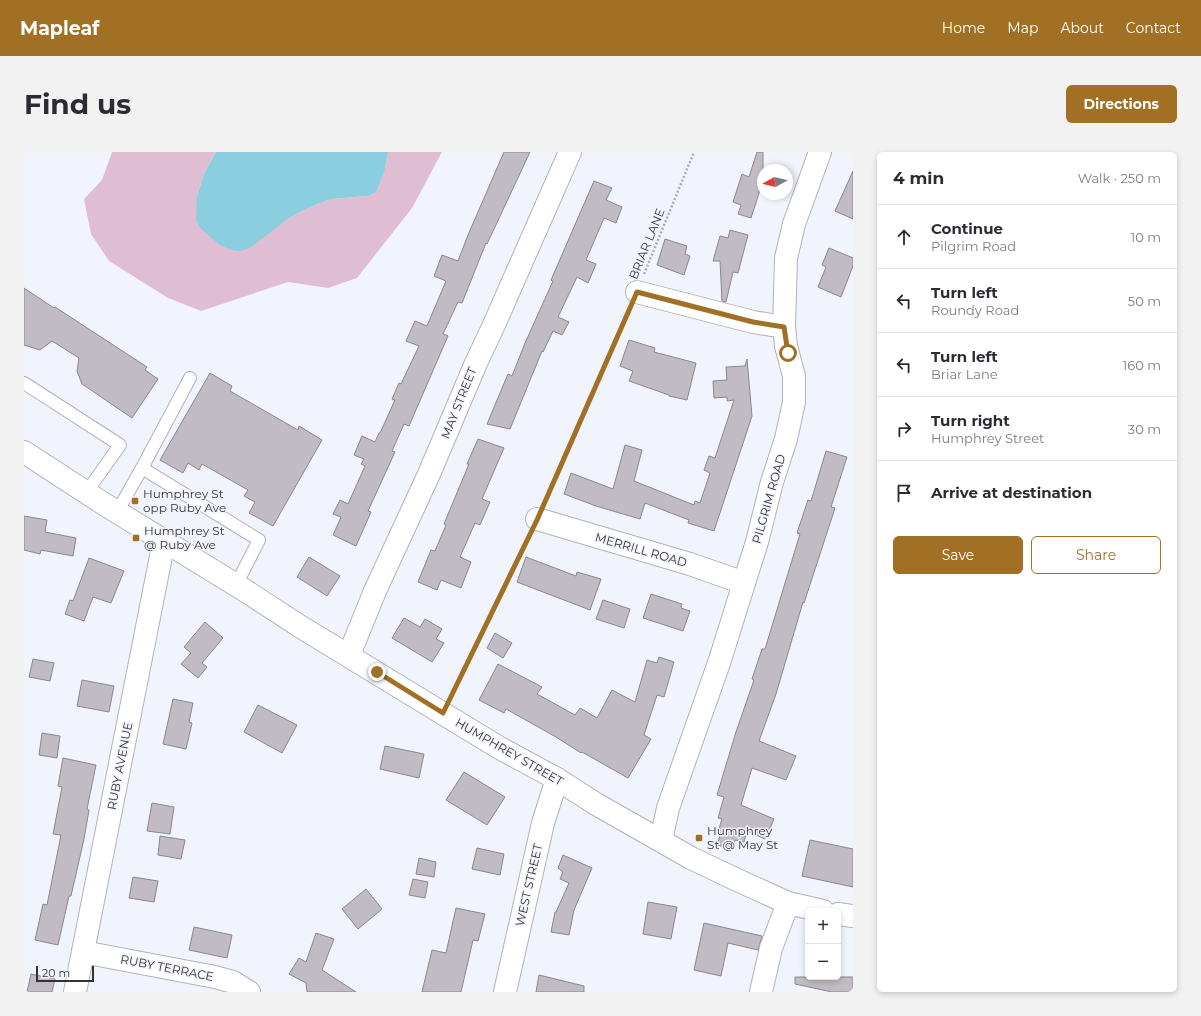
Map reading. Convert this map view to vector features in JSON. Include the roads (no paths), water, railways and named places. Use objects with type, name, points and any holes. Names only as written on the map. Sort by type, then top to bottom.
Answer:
[{"type":"street","name":"MAY STREET","points":[[349,655],[375,591],[431,468],[476,363],[538,228],[570,152]]},
{"type":"street","name":"PILGRIM ROAD","points":[[661,840],[668,808],[720,660],[786,439],[794,402],[794,376],[786,346],[784,327],[786,258],[794,224],[820,152]]},
{"type":"street","points":[[637,292],[753,322],[784,327]]},
{"type":"street","name":"HUMPHREY STREET","points":[[24,452],[86,493],[236,585],[301,627],[498,747],[596,804],[691,858],[788,903],[810,908]]},
{"type":"street","name":"MERRILL ROAD","points":[[537,520],[690,564],[744,582]]},
{"type":"street","name":"RUBY AVENUE","points":[[75,992],[164,541]]},
{"type":"street","name":"WEST STREET","points":[[505,992],[543,823],[557,780]]},
{"type":"street","points":[[761,992],[771,948],[788,903]]},
{"type":"street","points":[[841,914],[853,916]]},
{"type":"street","name":"RUBY TERRACE","points":[[83,952],[215,976],[233,982],[248,992]]},
{"type":"lane","points":[[117,512],[190,378]]},
{"type":"lane","points":[[24,383],[120,445],[86,493]]},
{"type":"lane","points":[[142,468],[259,540],[236,585]]},
{"type":"water","points":[[216,152],[388,152],[385,169],[376,192],[367,196],[331,199],[310,207],[289,218],[251,247],[241,251],[231,250],[220,245],[201,229],[196,219],[197,196],[204,174]]},
{"type":"place","name":"Humphrey St opp Ruby Ave","points":[[135,501]]},
{"type":"place","name":"Humphrey St @ Ruby Ave","points":[[136,538]]},
{"type":"place","name":"Humphrey St @ May St","points":[[699,838]]}]
